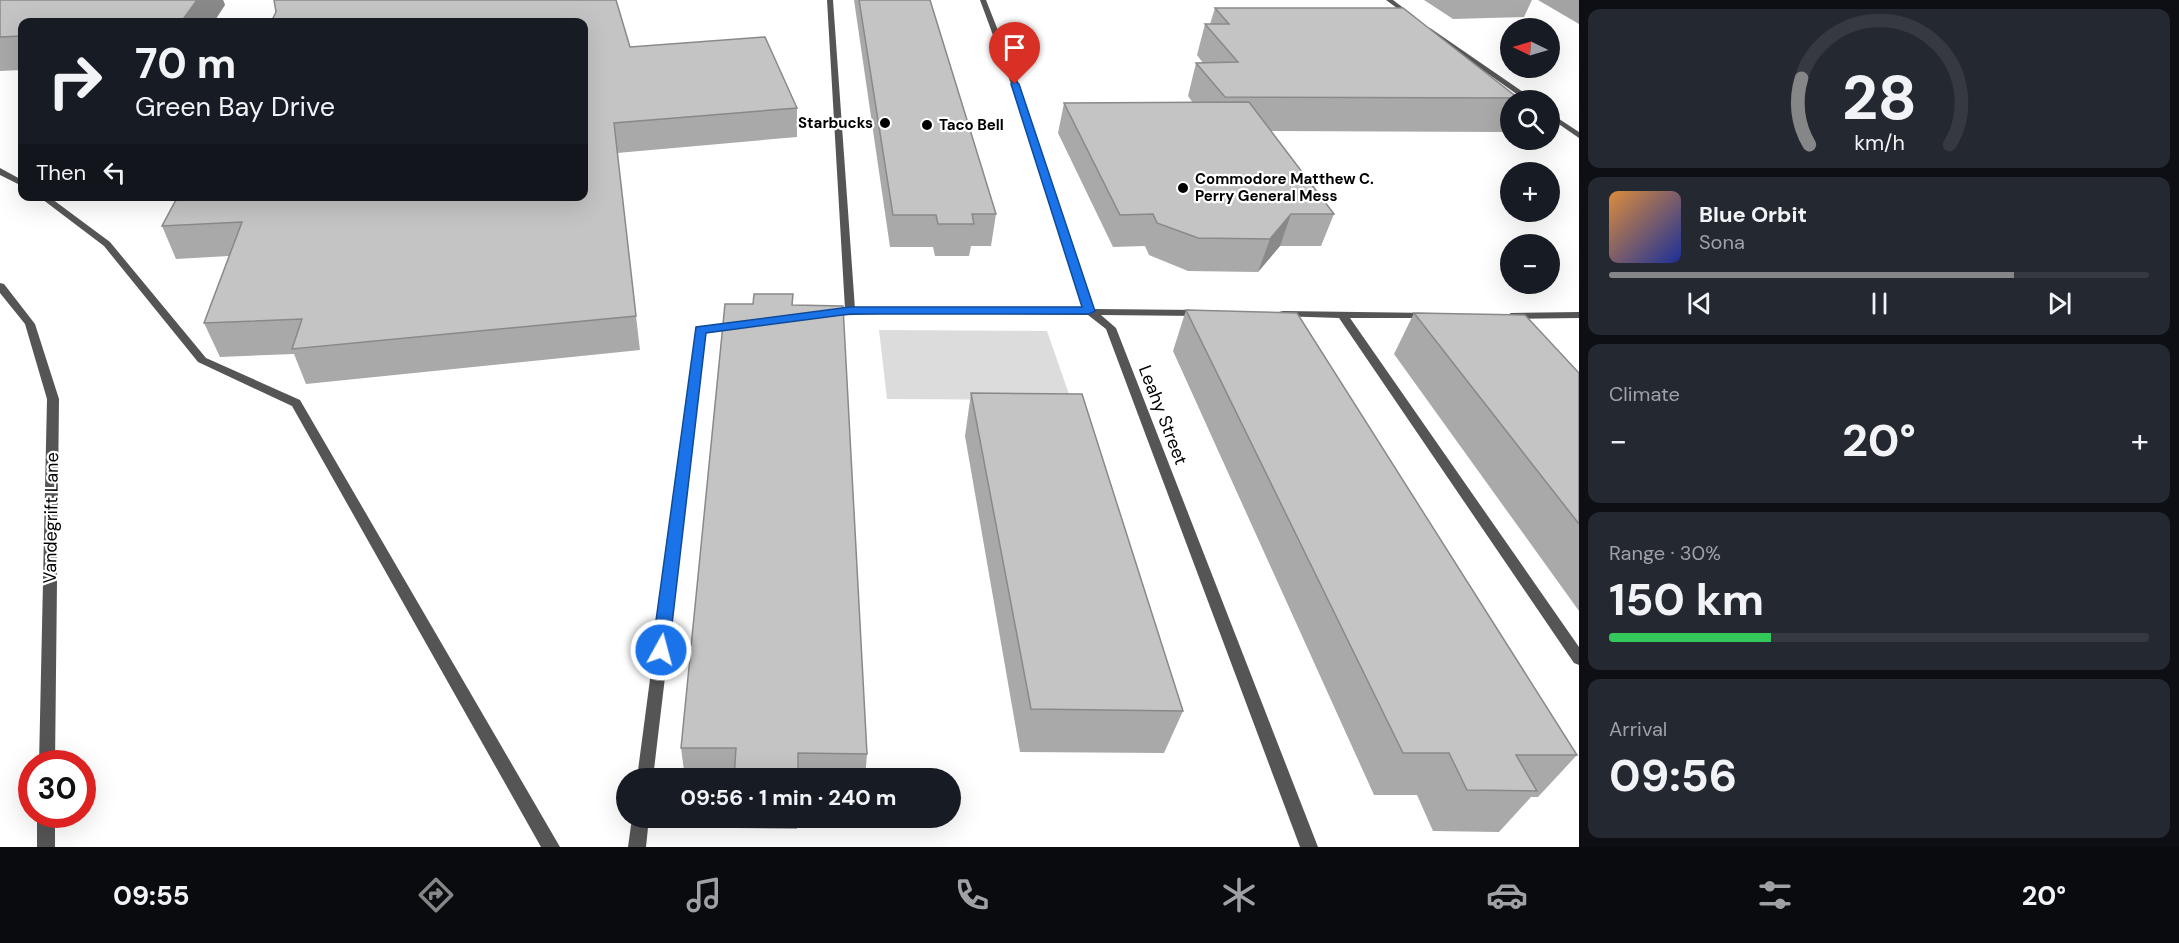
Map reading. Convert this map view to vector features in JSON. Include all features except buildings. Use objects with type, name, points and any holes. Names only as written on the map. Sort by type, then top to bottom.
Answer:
[{"type":"street","points":[[830,0],[850,310]]},
{"type":"street","points":[[983,0],[1015,84],[1089,311]]},
{"type":"street","points":[[1389,0],[1515,90]]},
{"type":"street","points":[[1560,122],[1579,136]]},
{"type":"street","points":[[0,171],[18,181]]},
{"type":"street","points":[[49,201],[107,244],[202,360],[296,403],[551,847]]},
{"type":"street","name":"Vandegrift Lane","points":[[0,286],[30,324],[53,399],[47,750]]},
{"type":"street","points":[[816,315],[850,310],[1214,313]]},
{"type":"street","name":"Leahy Street","points":[[1089,311],[1111,328],[1309,847]]},
{"type":"street","points":[[1271,314],[1444,316]]},
{"type":"street","points":[[1343,315],[1579,659]]},
{"type":"street","points":[[1512,329],[1500,316],[1579,315]]},
{"type":"street","points":[[646,768],[700,330],[747,324]]},
{"type":"street","points":[[46,828],[46,847]]},
{"type":"street","points":[[637,847],[639,828]]},
{"type":"shaded area","points":[[1538,0],[1579,0],[1579,24]]},
{"type":"shaded area","points":[[879,330],[1047,331],[1071,400],[887,399]]},
{"type":"place","name":"Starbucks","points":[[885,123]]},
{"type":"place","name":"Taco Bell","points":[[927,125]]},
{"type":"place","name":"Commodore Matthew C. Perry General Mess","points":[[1183,188]]},
{"type":"route","points":[[661,650],[700,330],[850,310],[1089,311],[1015,84]]}]
